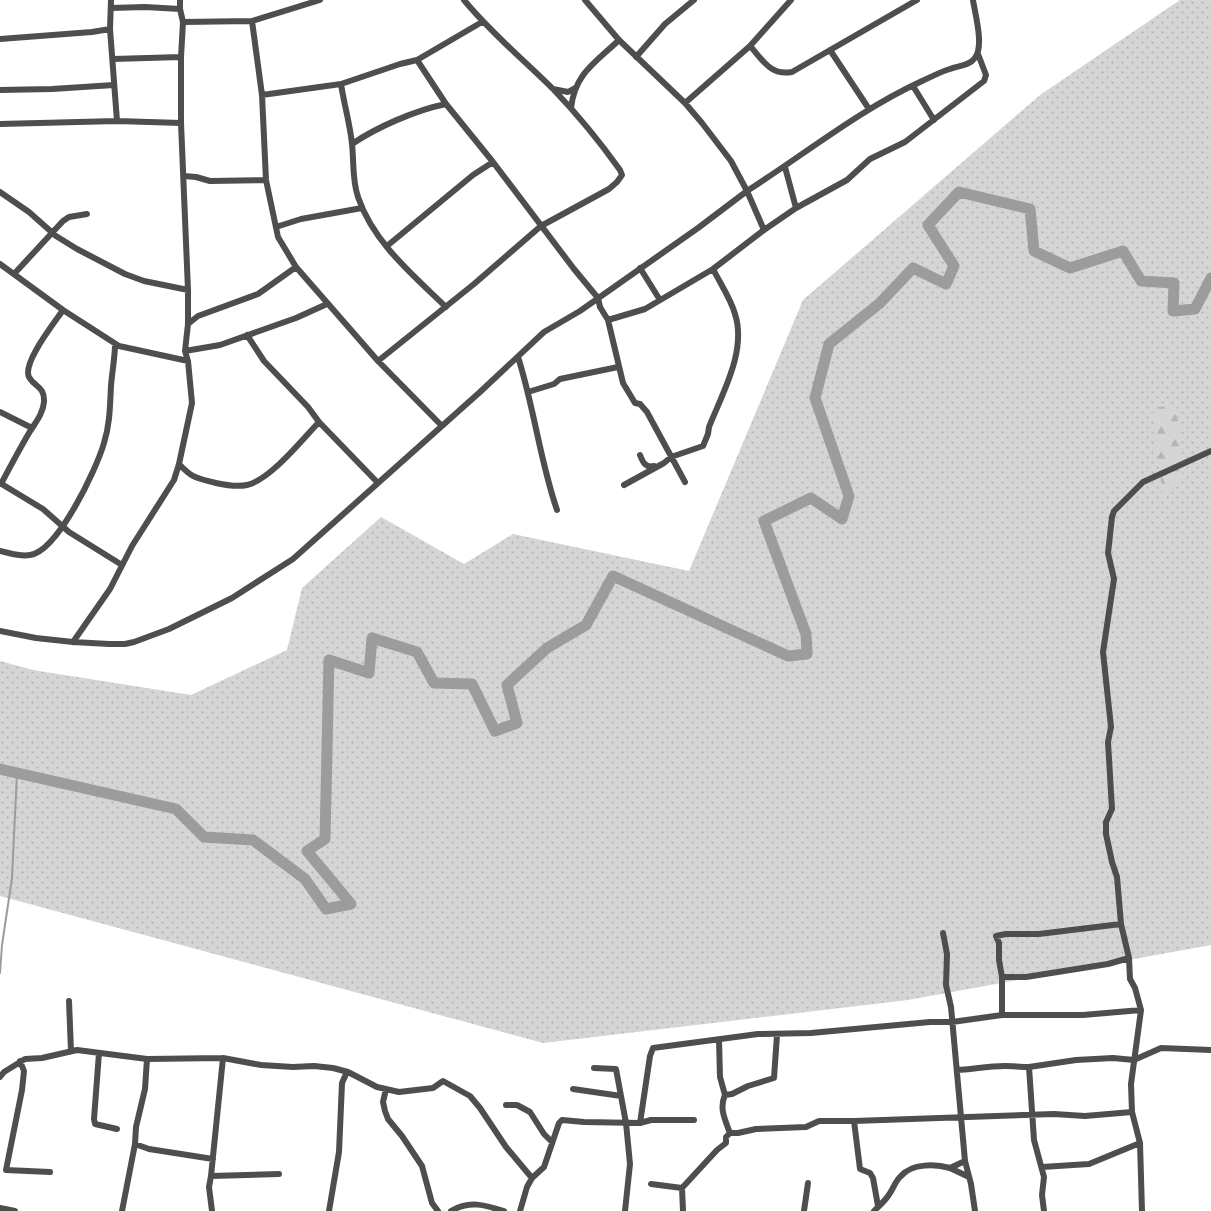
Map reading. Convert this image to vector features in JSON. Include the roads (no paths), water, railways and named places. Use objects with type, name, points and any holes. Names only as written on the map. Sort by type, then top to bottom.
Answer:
[{"type":"street","points":[[111,0],[110,28],[117,121]]},
{"type":"street","points":[[73,642],[110,589],[132,546],[174,480],[192,403],[188,361],[185,351],[188,324],[188,290],[181,123],[183,22],[180,0]]},
{"type":"street","points":[[183,22],[252,21],[320,0]]},
{"type":"street","points":[[378,361],[446,307],[542,226],[609,190],[622,175],[601,143],[571,108],[482,22],[464,0]]},
{"type":"street","points":[[585,0],[619,40],[685,103],[725,154],[742,178],[764,230]]},
{"type":"street","points":[[636,57],[665,24],[694,0]]},
{"type":"street","points":[[685,103],[750,46],[791,0]]},
{"type":"street","points":[[750,46],[776,72],[783,73],[796,70],[917,0]]},
{"type":"street","points":[[608,320],[645,309],[713,269],[796,208],[847,180],[870,159],[905,142],[985,80],[986,75],[978,54],[979,44],[973,0]]},
{"type":"street","points":[[111,8],[180,9]]},
{"type":"street","points":[[252,21],[262,96],[266,180],[278,236],[296,267],[378,361],[441,426]]},
{"type":"street","points":[[262,96],[340,84],[418,60],[482,22]]},
{"type":"street","points":[[0,39],[92,32],[110,28]]},
{"type":"street","points":[[571,108],[575,88],[582,76],[594,62],[619,40]]},
{"type":"street","points":[[830,50],[869,109]]},
{"type":"street","points":[[0,631],[36,638],[73,642],[109,644],[134,642],[169,629],[232,598],[293,559],[544,332],[570,318],[747,191],[869,109],[949,69],[972,62],[978,54]]},
{"type":"street","points":[[113,59],[181,57]]},
{"type":"street","points":[[418,60],[446,104],[598,298],[608,320],[623,383],[635,403],[640,404],[647,412],[685,482]]},
{"type":"street","points":[[0,90],[52,89],[114,84]]},
{"type":"street","points":[[340,84],[352,144],[352,173],[362,208],[374,230],[387,246],[446,307]]},
{"type":"street","points":[[912,86],[934,120]]},
{"type":"street","points":[[553,90],[568,92],[575,88]]},
{"type":"street","points":[[352,144],[417,112],[446,104]]},
{"type":"street","points":[[0,124],[117,121],[181,123]]},
{"type":"street","points":[[387,246],[473,175],[493,162]]},
{"type":"street","points":[[785,166],[796,208]]},
{"type":"street","points":[[184,176],[210,181],[266,180]]},
{"type":"street","points":[[0,192],[77,249],[124,274],[144,281],[188,290]]},
{"type":"street","points":[[276,227],[301,219],[362,208]]},
{"type":"street","points":[[14,274],[52,232],[69,217],[87,214]]},
{"type":"street","points":[[0,264],[63,310],[115,344],[124,348],[188,361]]},
{"type":"street","points":[[188,324],[198,316],[258,294],[296,267]]},
{"type":"street","points":[[640,268],[660,300]]},
{"type":"street","points":[[624,485],[664,463],[671,457],[703,446],[708,434],[709,427],[735,363],[738,336],[735,313],[713,269]]},
{"type":"street","points":[[185,351],[220,345],[296,318],[328,304]]},
{"type":"street","points":[[63,310],[42,340],[27,368],[31,380],[40,387],[44,394],[42,412],[0,483],[43,509],[63,526],[122,565]]},
{"type":"street","points":[[248,335],[264,361],[378,483]]},
{"type":"street","points":[[0,551],[19,555],[32,555],[47,546],[63,526],[82,493],[104,442],[110,416],[115,344]]},
{"type":"street","points":[[518,357],[528,392],[550,490],[557,510]]},
{"type":"street","points":[[528,392],[554,384],[560,379],[618,367]]},
{"type":"street","points":[[0,412],[32,428]]},
{"type":"street","points":[[179,464],[190,476],[205,481],[246,485],[259,479],[274,468],[319,422]]},
{"type":"street","points":[[1142,1211],[1140,1143],[1132,1112],[1131,1084],[1141,1010],[1137,994],[1130,980],[1129,958],[1121,924],[1118,877],[1112,862],[1106,834],[1106,822],[1112,808],[1108,742],[1112,727],[1103,652],[1114,579],[1108,553],[1114,511],[1143,482],[1211,451]]},
{"type":"street","points":[[640,455],[644,464],[649,467],[656,466]]},
{"type":"street","points":[[1002,1015],[1002,977],[999,943],[996,936],[1006,934],[1040,934],[1121,924]]},
{"type":"street","points":[[943,934],[946,954],[946,985],[951,1007],[965,1161],[970,1176],[975,1211]]},
{"type":"street","points":[[1002,977],[1026,977],[1108,964],[1129,958]]},
{"type":"street","points":[[69,1001],[70,1051]]},
{"type":"street","points":[[640,1122],[650,1056],[653,1048],[758,1034],[777,1035],[930,1022],[952,1022],[1002,1015],[1083,1015],[1141,1010]]},
{"type":"street","points":[[725,1095],[774,1078],[777,1035]]},
{"type":"street","points":[[719,1040],[720,1077],[725,1095],[722,1102],[723,1114],[730,1133]]},
{"type":"street","points":[[957,1070],[1008,1066],[1014,1068],[1076,1060],[1113,1058],[1134,1060],[1161,1048],[1211,1050]]},
{"type":"street","points":[[0,1077],[4,1072],[25,1059],[42,1058],[77,1050],[147,1059],[223,1058],[260,1065],[333,1068],[347,1072],[377,1087],[399,1092],[433,1088],[443,1081],[470,1096],[506,1147],[532,1178]]},
{"type":"street","points":[[99,1053],[94,1120],[95,1124],[117,1129]]},
{"type":"street","points":[[212,1211],[209,1186],[212,1176],[223,1058]]},
{"type":"street","points":[[122,1211],[135,1144],[136,1128],[146,1089],[147,1059]]},
{"type":"street","points":[[20,1061],[24,1071],[22,1090],[6,1170],[50,1172]]},
{"type":"street","points":[[1029,1066],[1034,1140],[1044,1177],[1042,1195],[1044,1211]]},
{"type":"street","points":[[594,1068],[616,1069],[626,1122],[630,1164],[625,1211]]},
{"type":"street","points":[[329,1211],[339,1152],[342,1083],[347,1072]]},
{"type":"street","points":[[386,1089],[383,1102],[385,1111],[422,1166],[432,1204],[438,1211]]},
{"type":"street","points":[[573,1089],[621,1096]]},
{"type":"street","points":[[506,1105],[517,1105],[530,1112],[544,1134],[552,1142]]},
{"type":"street","points":[[683,1211],[682,1188],[717,1150],[726,1143],[726,1137],[730,1133],[738,1133],[756,1128],[806,1127],[819,1121],[1032,1115],[1085,1116],[1132,1112]]},
{"type":"street","points":[[520,1211],[527,1187],[532,1178],[544,1167],[559,1123],[562,1120],[640,1122],[651,1120],[694,1120]]},
{"type":"street","points":[[854,1121],[860,1169],[870,1174],[873,1178],[876,1208]]},
{"type":"street","points":[[1042,1167],[1089,1164],[1140,1143]]},
{"type":"street","points":[[135,1144],[148,1149],[213,1159]]},
{"type":"street","points":[[950,1168],[965,1161]]},
{"type":"street","points":[[876,1208],[887,1198],[902,1174],[915,1168],[941,1165],[970,1176]]},
{"type":"street","points":[[212,1176],[279,1174]]},
{"type":"street","points":[[804,1211],[808,1182]]},
{"type":"street","points":[[651,1184],[682,1188]]},
{"type":"street","points":[[451,1211],[459,1206],[470,1204],[480,1204],[504,1211]]},
{"type":"street","points":[[0,1208],[15,1211]]},
{"type":"waterway","points":[[0,769],[176,809],[204,837],[253,840],[305,879],[326,909],[351,904],[307,851],[325,839],[329,660],[369,673],[372,638],[417,652],[434,683],[472,684],[495,731],[517,723],[507,685],[547,648],[586,625],[613,576],[788,656],[807,654],[806,634],[764,521],[811,498],[842,519],[849,496],[815,398],[829,344],[880,303],[913,268],[946,284],[954,266],[928,225],[959,192],[1030,209],[1034,251],[1070,268],[1123,251],[1141,281],[1174,283],[1173,311],[1195,309],[1211,278]]},
{"type":"waterway","points":[[0,973],[2,945],[12,878],[17,773]]}]
